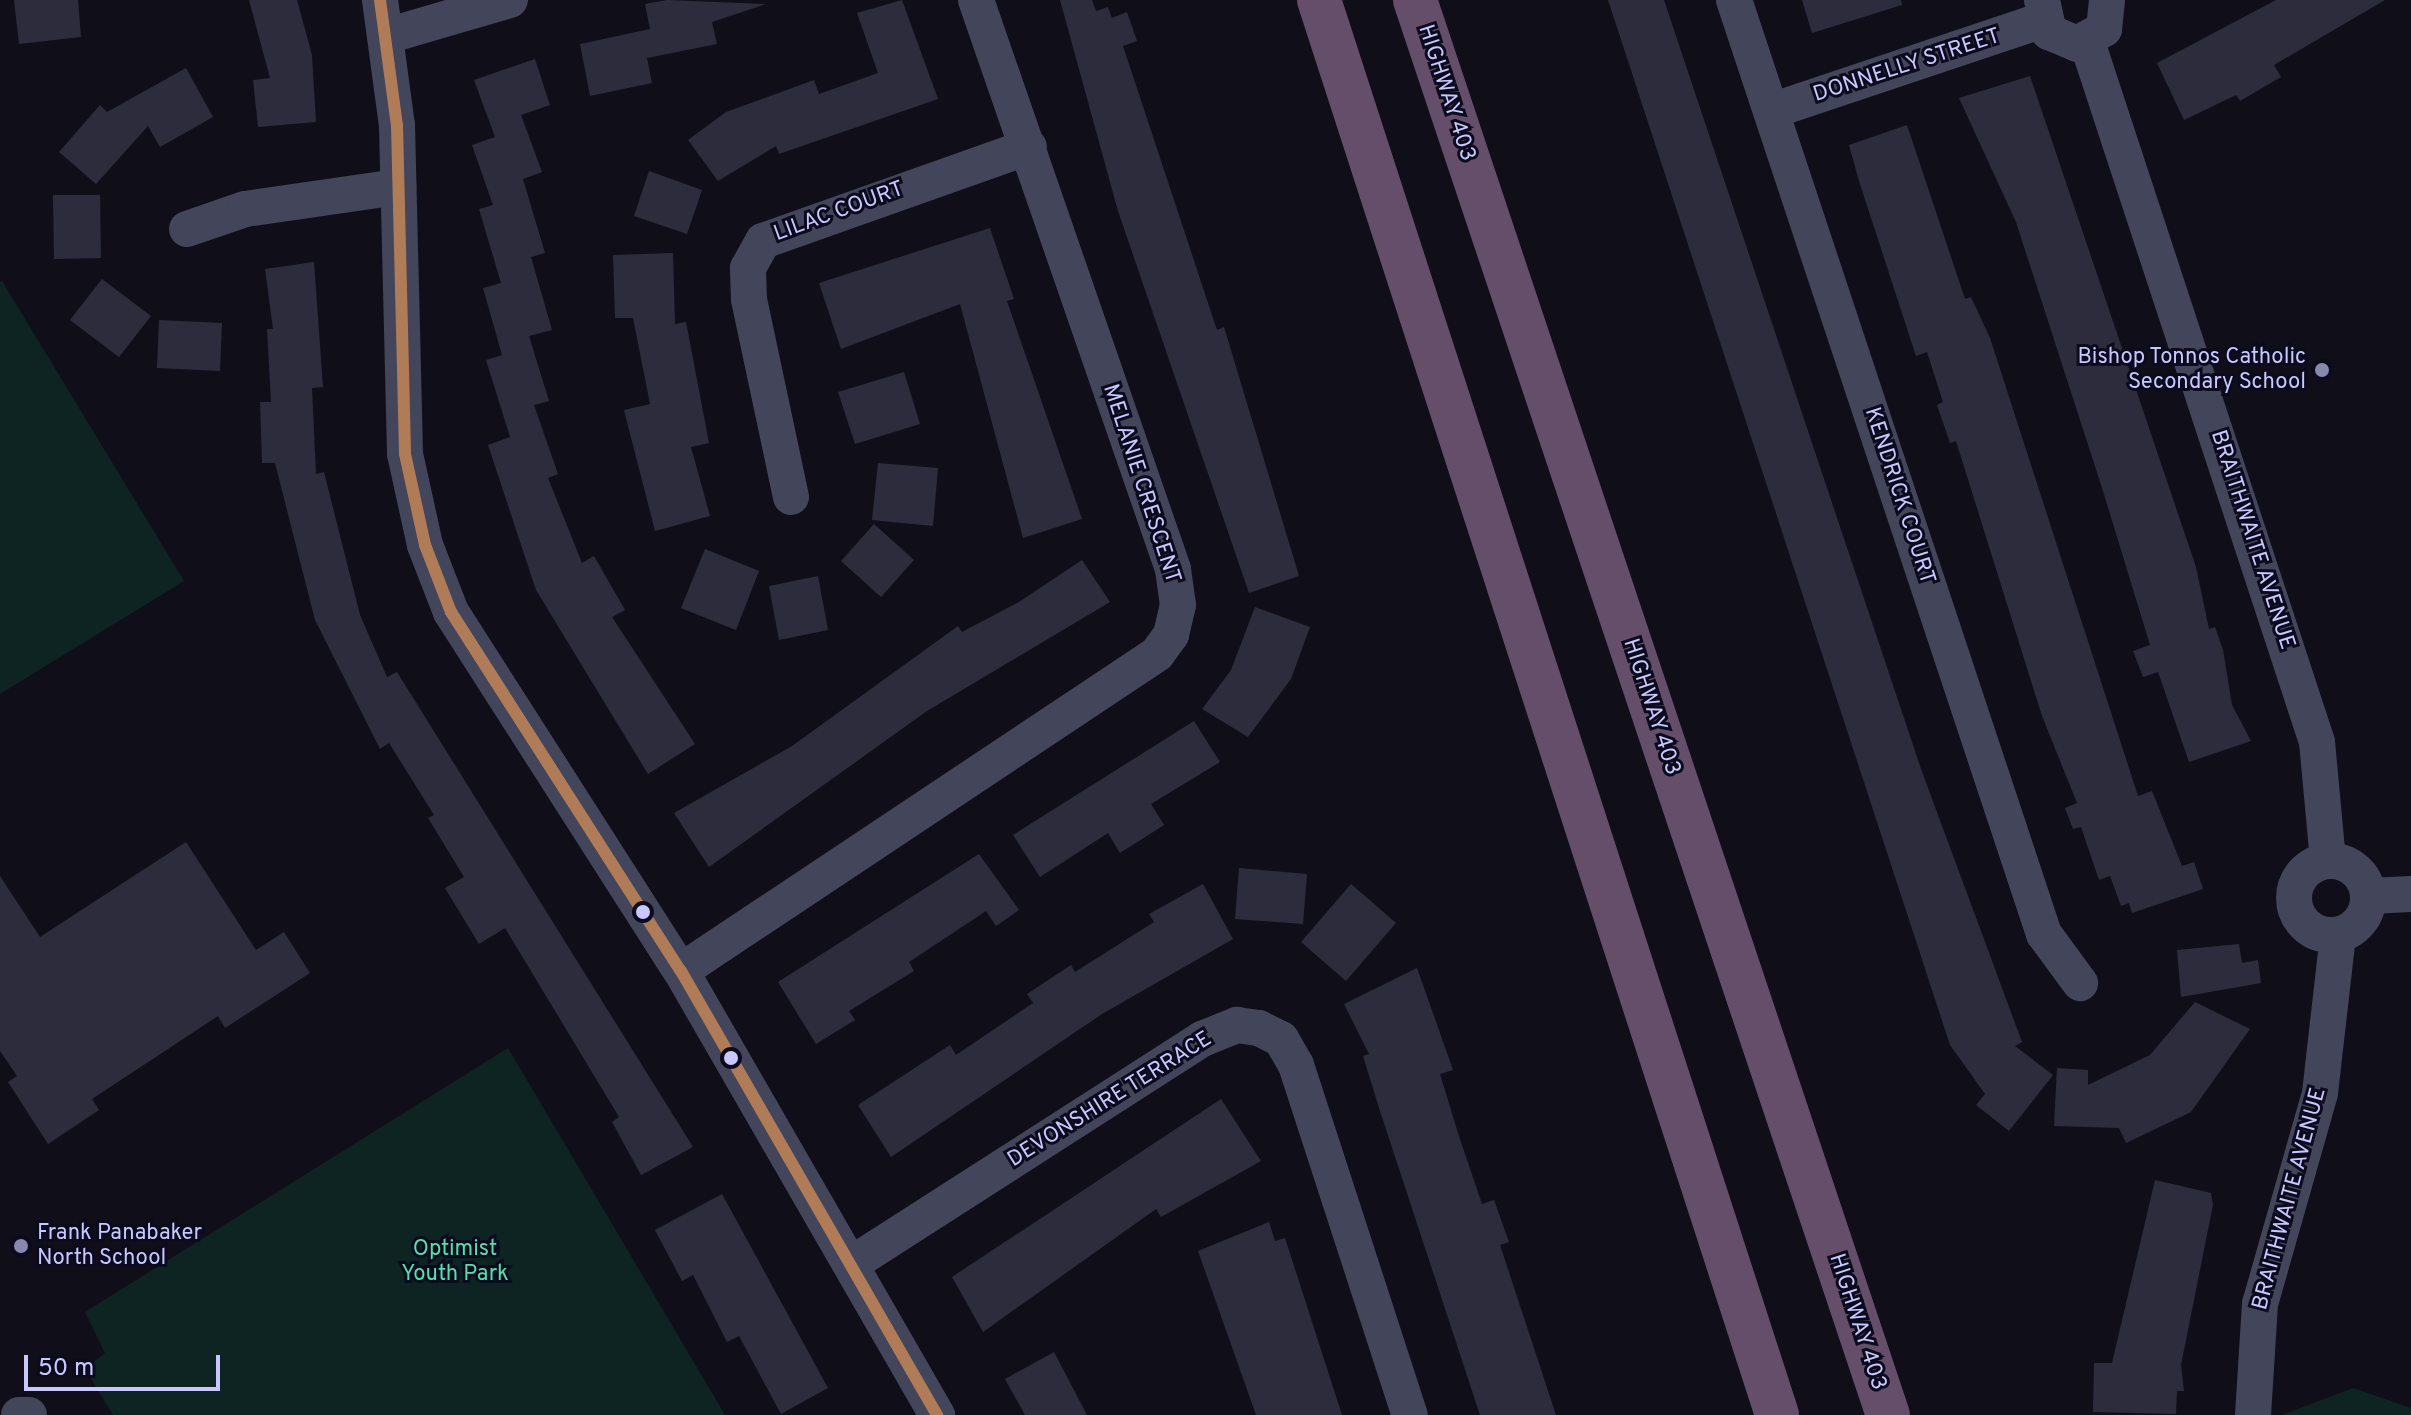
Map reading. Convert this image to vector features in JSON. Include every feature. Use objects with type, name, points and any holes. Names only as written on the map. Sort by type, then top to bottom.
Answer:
[{"type":"highway","points":[[1319,0],[1777,1415]]},
{"type":"highway","name":"HIGHWAY 403","points":[[1415,0],[1888,1415]]},
{"type":"street","points":[[380,0],[390,35],[398,187],[400,393],[425,545],[451,612],[681,971],[853,1263],[937,1415]]},
{"type":"street","points":[[390,35],[510,0]]},
{"type":"street","name":"MELANIE CRESCENT","points":[[681,971],[1157,654],[1171,635],[1178,605],[1173,569],[976,0]]},
{"type":"street","name":"KENDRICK COURT","points":[[1734,0],[2044,934],[2080,983]]},
{"type":"street","points":[[2043,10],[2057,39],[2087,42],[2109,19],[2107,0]]},
{"type":"street","name":"DONNELLY STREET","points":[[1771,111],[2043,10]]},
{"type":"street","name":"BRAITHWAITE AVENUE","points":[[2087,42],[2312,727],[2325,786],[2328,860]]},
{"type":"street","name":"LILAC COURT","points":[[791,497],[749,299],[748,268],[763,241],[1029,147]]},
{"type":"street","points":[[187,229],[245,209],[398,187]]},
{"type":"street","points":[[2328,860],[2351,866],[2369,896],[2363,918],[2338,935],[2307,927],[2294,902],[2299,879],[2328,860]]},
{"type":"street","points":[[2369,896],[2411,894]]},
{"type":"street","name":"BRAITHWAITE AVENUE","points":[[2253,1415],[2260,1304],[2320,1093],[2338,935]]},
{"type":"street","name":"DEVONSHIRE TERRACE","points":[[853,1263],[1202,1039],[1237,1025],[1259,1028],[1281,1039],[1296,1065],[1410,1415]]},
{"type":"green space","points":[[0,282],[184,581],[0,694]]},
{"type":"green space","name":"Optimist Youth Park","points":[[508,1048],[725,1415],[113,1415],[85,1369],[105,1353],[85,1312]]},
{"type":"green space","points":[[2353,1388],[2411,1408],[2411,1415],[2282,1415]]},
{"type":"building","points":[[14,0],[78,0],[81,37],[19,44]]},
{"type":"building","points":[[249,0],[297,0],[312,55],[316,122],[258,127],[253,80],[270,78]]},
{"type":"building","points":[[667,0],[766,4],[712,22],[717,44],[647,58],[652,83],[590,96],[580,44],[650,29],[645,4]]},
{"type":"building","points":[[902,0],[938,99],[779,154],[776,146],[718,181],[688,140],[726,112],[814,80],[819,94],[878,73],[857,13]]},
{"type":"building","points":[[1060,0],[1092,0],[1096,11],[1108,7],[1112,18],[1127,12],[1137,41],[1123,46],[1217,330],[1224,327],[1299,576],[1249,593],[1118,211]]},
{"type":"building","points":[[1608,0],[1664,0],[1921,769],[2022,1042],[2015,1046],[2053,1075],[2009,1131],[1976,1105],[1985,1094],[1950,1045]]},
{"type":"building","points":[[1802,0],[1901,0],[1902,5],[1812,33]]},
{"type":"building","points":[[2276,0],[2385,0],[2274,65],[2281,77],[2240,101],[2236,95],[2184,120],[2157,63]]},
{"type":"building","points":[[535,59],[550,105],[521,115],[542,172],[523,179],[545,253],[531,257],[552,330],[529,336],[549,401],[534,405],[558,474],[548,478],[582,563],[594,556],[625,610],[612,617],[695,744],[648,774],[536,590],[488,445],[510,437],[486,360],[502,355],[483,288],[501,283],[479,209],[493,205],[472,145],[495,137],[474,80]]},
{"type":"building","points":[[186,68],[213,117],[160,147],[148,126],[96,184],[59,152],[100,105],[107,112]]},
{"type":"building","points":[[2030,76],[2196,567],[2209,629],[2215,627],[2223,650],[2232,705],[2251,741],[2189,762],[2158,672],[2143,677],[2133,651],[2150,645],[2103,491],[2016,222],[1959,98]]},
{"type":"building","points":[[1907,125],[1965,299],[1971,297],[1990,338],[2138,796],[2152,791],[2182,866],[2194,862],[2203,889],[2132,913],[2129,903],[2121,906],[2110,876],[2099,880],[2081,827],[2073,829],[2065,808],[2077,803],[2042,716],[1956,441],[1950,443],[1937,405],[1943,402],[1927,352],[1916,356],[1859,181],[1849,145]]},
{"type":"building","points":[[649,171],[702,190],[687,234],[634,216]]},
{"type":"building","points":[[53,195],[100,195],[101,258],[54,259]]},
{"type":"building","points":[[990,228],[1014,299],[1007,301],[1082,519],[1023,538],[960,304],[841,349],[819,283]]},
{"type":"building","points":[[673,253],[675,324],[686,322],[709,443],[691,447],[710,516],[655,531],[624,410],[650,404],[633,318],[615,318],[613,255]]},
{"type":"building","points":[[314,262],[323,387],[312,388],[316,474],[324,472],[360,615],[387,677],[397,672],[693,1147],[641,1175],[612,1122],[619,1117],[505,928],[479,944],[445,888],[464,877],[428,818],[434,815],[389,743],[380,749],[315,620],[275,463],[262,463],[260,402],[271,402],[267,329],[273,329],[265,269]]},
{"type":"building","points":[[102,279],[151,316],[119,357],[70,320]]},
{"type":"building","points":[[159,320],[222,323],[220,371],[157,368]]},
{"type":"building","points":[[904,372],[920,424],[855,444],[838,392]]},
{"type":"building","points":[[878,463],[938,468],[933,526],[872,520]]},
{"type":"building","points":[[874,524],[914,560],[881,597],[841,561]]},
{"type":"building","points":[[705,549],[759,571],[736,630],[681,608]]},
{"type":"building","points":[[1082,560],[1110,602],[927,711],[709,867],[674,813],[792,746],[958,626],[962,632],[1019,602]]},
{"type":"building","points":[[818,576],[828,630],[779,640],[769,586]]},
{"type":"building","points":[[1255,607],[1310,627],[1291,679],[1248,737],[1202,709],[1231,670]]},
{"type":"building","points":[[1194,721],[1220,762],[1151,804],[1164,825],[1120,853],[1108,833],[1040,877],[1013,835]]},
{"type":"building","points":[[186,842],[256,950],[284,932],[310,973],[225,1028],[218,1016],[92,1099],[99,1110],[48,1144],[8,1082],[17,1076],[0,1051],[0,876],[40,937]]},
{"type":"building","points":[[979,854],[1019,910],[996,926],[986,911],[909,962],[914,971],[849,1011],[855,1020],[816,1044],[778,982]]},
{"type":"building","points":[[1239,868],[1307,874],[1303,924],[1235,919]]},
{"type":"building","points":[[1203,884],[1233,939],[1102,1014],[891,1157],[858,1105],[950,1045],[956,1055],[1033,1003],[1027,994],[1071,965],[1075,972],[1154,922],[1149,914]]},
{"type":"building","points":[[1351,884],[1396,923],[1346,981],[1301,942]]},
{"type":"building","points":[[2239,944],[2242,963],[2258,960],[2261,983],[2181,997],[2177,950]]},
{"type":"building","points":[[1417,968],[1453,1070],[1440,1074],[1458,1133],[1482,1204],[1494,1200],[1509,1242],[1500,1245],[1556,1415],[1480,1415],[1363,1056],[1369,1054],[1344,1004]]},
{"type":"building","points":[[2195,1002],[2250,1029],[2191,1112],[2126,1143],[2119,1128],[2054,1126],[2057,1068],[2088,1070],[2088,1085],[2150,1055]]},
{"type":"building","points":[[1221,1099],[1261,1161],[1161,1217],[1156,1209],[983,1332],[952,1277]]},
{"type":"building","points":[[2155,1180],[2211,1193],[2213,1205],[2181,1365],[2184,1391],[2177,1391],[2176,1414],[2093,1412],[2094,1363],[2112,1363]]},
{"type":"building","points":[[722,1194],[828,1388],[781,1414],[739,1336],[727,1342],[693,1275],[682,1281],[655,1230]]},
{"type":"building","points":[[1269,1222],[1275,1241],[1285,1238],[1342,1415],[1256,1415],[1198,1251]]},
{"type":"building","points":[[1054,1352],[1087,1415],[1025,1415],[1005,1379]]},
{"type":"transit line","points":[[380,0],[397,125],[405,454],[425,545],[451,612],[681,971],[937,1415]]},
{"type":"place","name":"Bishop Tonnos Catholic Secondary School","points":[[2322,370]]},
{"type":"place","name":"Frank Panabaker North School","points":[[21,1246]]}]
